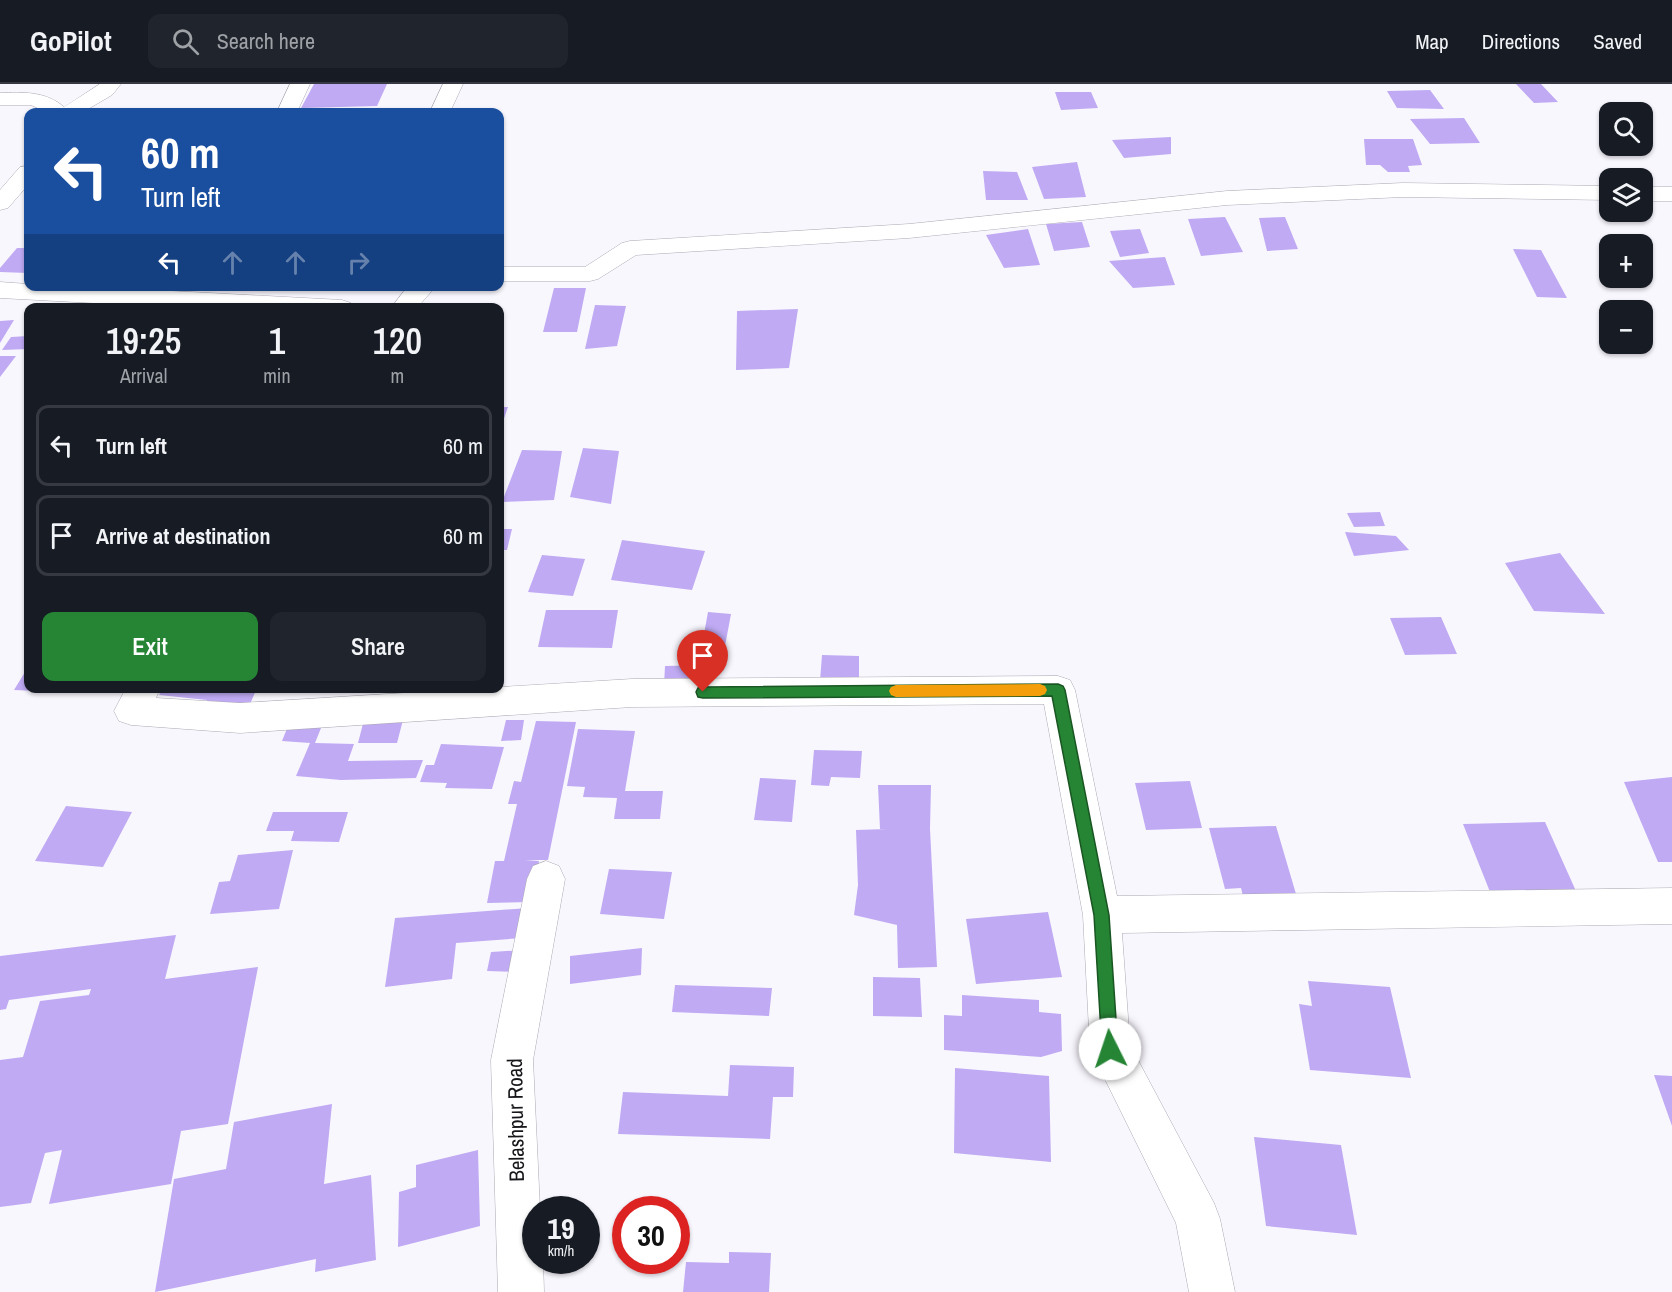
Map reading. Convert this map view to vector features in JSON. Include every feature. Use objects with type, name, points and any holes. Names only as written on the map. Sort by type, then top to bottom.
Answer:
[{"type":"street","points":[[77,108],[105,91],[111,84]]},
{"type":"street","points":[[289,108],[300,84]]},
{"type":"street","points":[[442,108],[453,84]]},
{"type":"street","points":[[0,99],[31,97],[53,108]]},
{"type":"street","points":[[0,203],[24,176]]},
{"type":"street","points":[[504,274],[591,274],[630,248],[909,231],[1227,198],[1403,190],[1599,193]]},
{"type":"street","points":[[1653,194],[1672,194]]},
{"type":"street","points":[[0,290],[24,290]]},
{"type":"street","points":[[67,291],[202,293],[295,303]]},
{"type":"street","points":[[407,303],[417,291]]},
{"type":"street","points":[[141,693],[131,711],[240,718],[632,693],[1058,690],[1102,915],[1110,1049],[1198,1219],[1212,1292]]},
{"type":"street","name":"Belashpur Road","points":[[520,1292],[512,1060],[546,879]]},
{"type":"street","points":[[1102,915],[1672,906]]},
{"type":"building","points":[[314,84],[387,84],[377,106],[301,108]]},
{"type":"building","points":[[1516,84],[1541,84],[1558,102],[1534,103]]},
{"type":"building","points":[[1430,90],[1444,109],[1397,108],[1387,91]]},
{"type":"building","points":[[1055,92],[1091,92],[1098,108],[1061,110]]},
{"type":"building","points":[[1464,118],[1480,143],[1430,144],[1410,119]]},
{"type":"building","points":[[1171,137],[1171,154],[1124,158],[1112,140]]},
{"type":"building","points":[[1364,139],[1413,139],[1422,165],[1408,166],[1410,172],[1388,172],[1380,165],[1366,165]]},
{"type":"building","points":[[1077,162],[1086,197],[1044,199],[1032,167]]},
{"type":"building","points":[[983,171],[1017,172],[1028,200],[986,200]]},
{"type":"building","points":[[1225,217],[1243,252],[1201,256],[1188,219]]},
{"type":"building","points":[[1285,217],[1298,249],[1267,251],[1259,218]]},
{"type":"building","points":[[1082,222],[1090,247],[1054,251],[1046,224]]},
{"type":"building","points":[[1028,229],[1040,265],[1004,268],[986,235]]},
{"type":"building","points":[[1140,229],[1149,253],[1120,257],[1110,231]]},
{"type":"building","points":[[17,248],[24,248],[24,273],[0,272],[0,268]]},
{"type":"building","points":[[1513,249],[1541,250],[1567,298],[1537,297]]},
{"type":"building","points":[[1165,257],[1175,285],[1133,288],[1109,261]]},
{"type":"building","points":[[554,288],[586,288],[577,332],[543,332]]},
{"type":"building","points":[[595,305],[626,306],[617,346],[585,349]]},
{"type":"building","points":[[798,309],[789,368],[736,370],[737,311]]},
{"type":"building","points":[[14,320],[0,343],[0,321]]},
{"type":"building","points":[[24,336],[24,349],[2,350],[11,337]]},
{"type":"building","points":[[0,356],[16,356],[0,377]]},
{"type":"building","points":[[504,407],[508,407],[504,418]]},
{"type":"building","points":[[583,448],[619,451],[611,504],[570,497]]},
{"type":"building","points":[[522,450],[562,451],[554,500],[504,502]]},
{"type":"building","points":[[1380,512],[1385,526],[1354,527],[1347,513]]},
{"type":"building","points":[[504,529],[512,529],[507,550],[504,550]]},
{"type":"building","points":[[1345,532],[1396,536],[1409,550],[1354,556]]},
{"type":"building","points":[[622,540],[705,551],[692,590],[611,580]]},
{"type":"building","points":[[1560,553],[1605,614],[1534,611],[1505,563]]},
{"type":"building","points":[[542,555],[585,559],[573,596],[528,592]]},
{"type":"building","points":[[546,610],[618,610],[612,648],[538,647]]},
{"type":"building","points":[[708,612],[731,614],[725,646],[702,645]]},
{"type":"building","points":[[1441,617],[1457,654],[1405,655],[1390,618]]},
{"type":"building","points":[[822,655],[859,656],[859,682],[820,681]]},
{"type":"building","points":[[705,665],[704,685],[664,685],[665,666]]},
{"type":"building","points":[[24,674],[24,690],[14,690]]},
{"type":"building","points":[[160,693],[255,693],[247,711],[204,709],[207,700],[159,695]]},
{"type":"building","points":[[365,716],[404,716],[397,743],[358,743]]},
{"type":"building","points":[[506,720],[524,720],[521,740],[501,741]]},
{"type":"building","points":[[290,721],[323,723],[315,743],[354,744],[348,761],[423,760],[416,778],[341,780],[296,776],[310,743],[282,741]]},
{"type":"building","points":[[536,721],[576,722],[548,860],[525,860],[539,861],[532,902],[487,903],[495,861],[504,861],[517,804],[508,804],[514,781],[521,782]]},
{"type":"building","points":[[578,729],[635,731],[625,791],[663,791],[660,819],[614,819],[617,798],[583,797],[585,787],[567,786]]},
{"type":"building","points":[[441,744],[504,747],[492,789],[445,788],[447,783],[420,782],[426,765],[434,765]]},
{"type":"building","points":[[814,750],[862,751],[860,778],[831,777],[829,786],[811,785]]},
{"type":"building","points":[[1672,777],[1672,862],[1658,862],[1624,782]]},
{"type":"building","points":[[760,778],[796,780],[792,822],[754,820]]},
{"type":"building","points":[[1190,781],[1202,828],[1146,830],[1135,783]]},
{"type":"building","points":[[878,785],[931,785],[930,829],[937,967],[898,968],[897,925],[854,915],[858,885],[856,830],[887,829],[880,829]]},
{"type":"building","points":[[66,806],[132,812],[103,867],[35,861]]},
{"type":"building","points":[[273,812],[348,812],[339,842],[291,841],[294,831],[266,831]]},
{"type":"building","points":[[1545,822],[1580,900],[1494,902],[1463,824]]},
{"type":"building","points":[[1276,826],[1296,894],[1243,896],[1241,888],[1225,889],[1209,828]]},
{"type":"building","points":[[293,850],[279,909],[210,914],[219,882],[230,881],[238,855]]},
{"type":"building","points":[[609,869],[672,872],[664,919],[600,914]]},
{"type":"building","points":[[528,908],[522,938],[456,943],[452,979],[385,987],[395,918]]},
{"type":"building","points":[[1048,912],[1062,977],[976,984],[966,919]]},
{"type":"building","points":[[176,935],[165,979],[258,967],[228,1124],[181,1131],[171,1184],[49,1204],[62,1150],[45,1153],[31,1203],[0,1207],[0,1060],[23,1057],[40,1001],[89,995],[91,989],[9,1000],[6,1009],[0,1010],[0,956]]},
{"type":"building","points":[[642,948],[641,975],[570,984],[570,956]]},
{"type":"building","points":[[523,950],[519,972],[487,971],[491,952]]},
{"type":"building","points":[[873,977],[920,978],[922,1017],[873,1016]]},
{"type":"building","points":[[1308,981],[1390,987],[1411,1078],[1310,1070],[1299,1004],[1312,1006]]},
{"type":"building","points":[[675,985],[772,988],[769,1016],[672,1012]]},
{"type":"building","points":[[962,995],[1039,1000],[1039,1012],[1061,1014],[1062,1051],[1041,1057],[944,1050],[944,1015],[962,1016]]},
{"type":"building","points":[[730,1065],[794,1067],[793,1097],[773,1097],[770,1139],[618,1134],[623,1092],[728,1096]]},
{"type":"building","points":[[955,1068],[1049,1076],[1051,1162],[954,1153]]},
{"type":"building","points":[[1654,1075],[1672,1076],[1672,1126]]},
{"type":"building","points":[[332,1104],[324,1184],[371,1175],[376,1260],[315,1272],[316,1259],[155,1292],[174,1179],[226,1169],[234,1122]]},
{"type":"building","points":[[1254,1137],[1341,1145],[1357,1235],[1266,1226]]},
{"type":"building","points":[[478,1150],[480,1226],[398,1247],[399,1192],[416,1187],[416,1165]]},
{"type":"building","points":[[729,1252],[771,1253],[769,1292],[683,1292],[685,1274],[690,1274],[690,1262],[729,1263]]},
{"type":"slow traffic","points":[[896,691],[1040,690]]},
{"type":"route","points":[[703,692],[1058,690],[1102,915],[1110,1049]]}]
